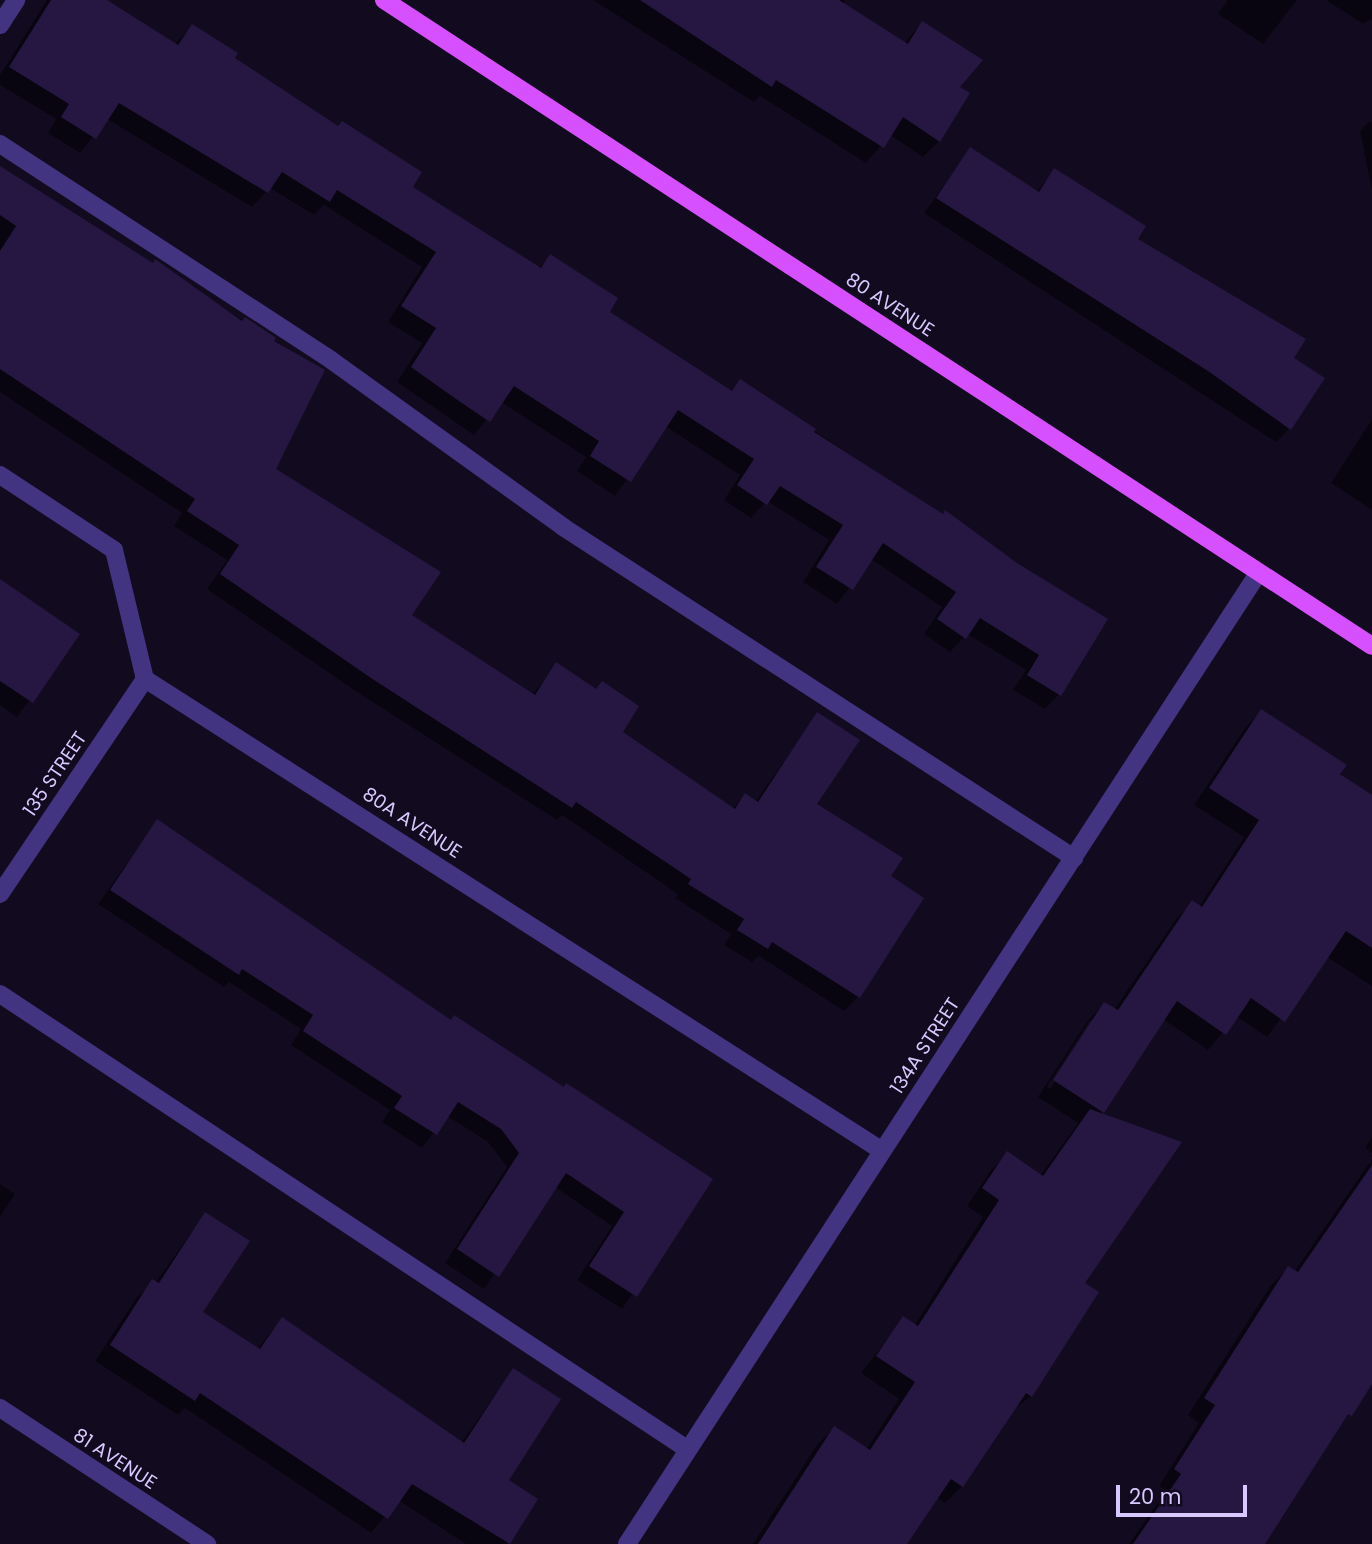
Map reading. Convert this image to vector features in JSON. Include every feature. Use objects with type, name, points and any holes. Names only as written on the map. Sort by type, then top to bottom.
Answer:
[{"type":"main road","name":"80 AVENUE","points":[[384,0],[1372,646]]},
{"type":"street","points":[[0,24],[16,0]]},
{"type":"street","points":[[0,144],[331,360],[509,491],[1074,858]]},
{"type":"street","points":[[0,475],[114,550],[145,679]]},
{"type":"street","name":"134A STREET","points":[[627,1544],[1259,572]]},
{"type":"street","name":"135 STREET","points":[[0,894],[145,679]]},
{"type":"street","name":"80A AVENUE","points":[[145,679],[881,1150]]},
{"type":"street","points":[[0,993],[687,1449]]},
{"type":"street","name":"81 AVENUE","points":[[0,1408],[207,1544]]},
{"type":"building","points":[[51,0],[107,0],[178,45],[192,24],[238,53],[235,58],[338,126],[342,121],[422,172],[413,187],[541,268],[550,254],[618,298],[610,312],[732,391],[740,379],[816,429],[814,432],[943,514],[945,510],[1017,563],[1108,619],[1061,696],[1027,675],[1039,655],[980,618],[966,639],[937,619],[956,592],[883,543],[853,590],[816,567],[843,525],[780,486],[767,505],[737,485],[754,459],[678,410],[631,482],[590,456],[599,441],[514,386],[490,422],[456,399],[411,367],[436,328],[401,306],[436,252],[337,190],[330,202],[282,172],[268,193],[119,103],[96,139],[61,117],[69,104],[9,67]]},
{"type":"building","points":[[640,0],[839,0],[908,44],[922,21],[983,60],[960,87],[970,93],[940,142],[903,117],[884,148],[776,80],[772,87]]},
{"type":"building","points":[[970,147],[1039,192],[1054,168],[1146,226],[1138,239],[1306,339],[1294,358],[1325,378],[1291,430],[1208,371],[936,198]]},
{"type":"building","points":[[0,166],[153,263],[155,259],[242,321],[245,317],[276,338],[274,341],[325,370],[276,469],[441,572],[412,615],[535,695],[556,662],[596,689],[602,681],[639,706],[623,732],[735,809],[745,793],[758,802],[817,712],[860,740],[817,804],[903,858],[891,876],[924,898],[860,998],[772,942],[768,949],[737,930],[744,919],[688,884],[691,879],[576,802],[572,808],[371,678],[220,574],[239,545],[187,511],[195,499],[0,369],[0,251],[16,226],[0,215]]},
{"type":"building","points":[[0,579],[80,634],[33,703],[0,681]]},
{"type":"building","points":[[1261,709],[1347,765],[1340,774],[1372,795],[1372,948],[1346,931],[1285,1022],[1251,998],[1226,1035],[1177,1001],[1104,1113],[1053,1080],[1104,1002],[1118,1010],[1192,900],[1202,907],[1259,820],[1209,788]]},
{"type":"building","points":[[157,819],[451,1020],[454,1015],[564,1087],[566,1083],[713,1179],[637,1297],[589,1266],[624,1212],[566,1173],[499,1277],[457,1249],[519,1153],[501,1129],[458,1102],[437,1135],[394,1108],[402,1096],[303,1031],[313,1015],[242,969],[239,975],[110,890]]},
{"type":"building","points":[[1090,1109],[1182,1142],[1085,1283],[1099,1292],[1032,1397],[1026,1393],[963,1487],[951,1479],[907,1544],[758,1544],[834,1426],[870,1450],[915,1382],[876,1356],[903,1316],[918,1326],[999,1200],[982,1188],[1007,1151],[1043,1176]]},
{"type":"building","points":[[1372,1165],[1372,1384],[1352,1416],[1348,1414],[1265,1544],[1133,1544],[1181,1474],[1174,1469],[1215,1405],[1204,1398],[1288,1266],[1298,1272]]},
{"type":"building","points":[[205,1212],[250,1241],[203,1312],[260,1349],[282,1317],[464,1443],[513,1368],[561,1399],[509,1480],[538,1499],[510,1544],[412,1484],[388,1519],[200,1393],[195,1401],[110,1345],[152,1279],[159,1283]]}]
